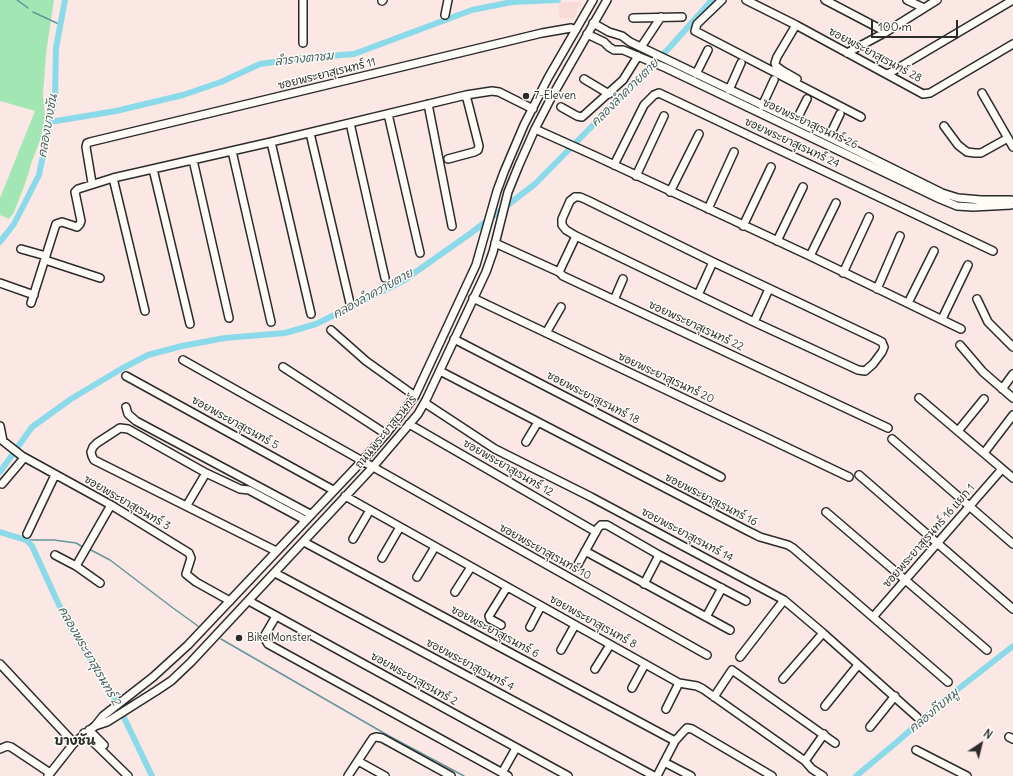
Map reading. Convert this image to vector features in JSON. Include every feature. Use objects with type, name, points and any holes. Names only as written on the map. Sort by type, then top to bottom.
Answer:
[{"type":"street","points":[[303,0],[303,43]]},
{"type":"street","points":[[445,15],[448,0]]},
{"type":"street","name":"ถนนพระยาสุเรนทร์","points":[[49,774],[74,743],[103,716],[153,677],[188,645],[386,434],[415,396],[476,265],[497,191],[511,155],[548,78],[593,0]]},
{"type":"street","name":"ถนนพระยาสุเรนทร์","points":[[89,730],[107,722],[171,681],[191,662],[372,468],[425,403],[490,261],[508,192],[534,130],[607,0]]},
{"type":"street","points":[[722,0],[697,24],[695,30],[697,32],[861,117]]},
{"type":"street","name":"ซอยพระยาสุเรนทร์ 28","points":[[746,0],[796,25],[923,94],[926,94],[1013,44]]},
{"type":"street","points":[[825,0],[886,32]]},
{"type":"street","points":[[907,0],[924,8]]},
{"type":"street","points":[[848,53],[886,32],[937,0]]},
{"type":"street","points":[[888,74],[1013,0]]},
{"type":"street","points":[[633,18],[682,16]]},
{"type":"street","points":[[641,47],[661,17]]},
{"type":"street","name":"ซอยพระยาสุเรนทร์ 26","points":[[593,23],[609,32],[620,35],[696,74],[718,88],[729,90],[829,137],[842,148]]},
{"type":"street","points":[[796,25],[775,63],[776,66],[799,81]]},
{"type":"street","name":"ซอยพระยาสุเรนทร์ 11","points":[[92,183],[86,147],[87,143],[90,142],[542,33],[571,28],[576,30]]},
{"type":"street","points":[[604,42],[609,32]]},
{"type":"street","name":"ซอยพระยาสุเรนทร์ 26","points":[[587,34],[604,42],[614,50],[623,50],[718,88],[842,148],[940,199],[957,206],[973,207],[1012,203]]},
{"type":"street","points":[[696,74],[708,50]]},
{"type":"street","points":[[561,107],[577,116],[582,117],[627,76],[638,56]]},
{"type":"street","points":[[729,90],[741,63]]},
{"type":"street","points":[[584,79],[609,94]]},
{"type":"street","points":[[762,106],[774,80]]},
{"type":"street","points":[[0,283],[33,299],[56,224],[62,222],[77,227],[79,226],[81,221],[75,192],[78,189],[92,183],[310,133],[466,95],[492,91],[499,92],[532,109]]},
{"type":"street","name":"ซอยพระยาสุเรนทร์ 24","points":[[614,165],[644,105],[654,95],[660,93],[993,251]]},
{"type":"street","points":[[982,93],[1013,147]]},
{"type":"street","points":[[448,159],[478,150],[479,146],[466,95]]},
{"type":"street","points":[[796,121],[807,99]]},
{"type":"street","points":[[428,104],[452,226]]},
{"type":"street","points":[[388,114],[420,253]]},
{"type":"street","points":[[829,137],[840,114]]},
{"type":"street","points":[[636,176],[664,116]]},
{"type":"street","points":[[350,123],[385,278]]},
{"type":"street","points":[[944,126],[958,145],[967,152],[971,153],[981,153],[1008,138]]},
{"type":"street","points":[[534,130],[614,165],[810,256],[961,329]]},
{"type":"street","points":[[310,133],[350,303]]},
{"type":"street","points":[[670,192],[699,134]]},
{"type":"street","points":[[271,142],[311,314]]},
{"type":"street","points":[[232,151],[272,322]]},
{"type":"street","points":[[708,209],[734,152]]},
{"type":"street","points":[[193,160],[229,318]]},
{"type":"street","points":[[743,226],[771,168]]},
{"type":"street","points":[[153,169],[190,324]]},
{"type":"street","points":[[114,178],[145,310]]},
{"type":"street","points":[[777,241],[803,188]]},
{"type":"street","points":[[574,197],[580,197],[882,342],[884,347],[873,364],[865,372],[858,370],[754,322],[576,236],[566,230],[562,225],[562,219],[570,201],[574,197]]},
{"type":"street","points":[[810,256],[836,203]]},
{"type":"street","points":[[843,273],[869,217]]},
{"type":"street","points":[[559,272],[576,236]]},
{"type":"street","points":[[877,289],[900,236]]},
{"type":"street","name":"ซอยพระยาสุเรนทร์ 22","points":[[495,241],[559,272],[563,276],[888,428]]},
{"type":"street","points":[[20,249],[100,278]]},
{"type":"street","points":[[908,304],[934,250]]},
{"type":"street","points":[[698,295],[713,262]]},
{"type":"street","points":[[942,319],[968,265]]},
{"type":"street","points":[[614,300],[623,279]]},
{"type":"street","points":[[754,322],[769,289]]},
{"type":"street","name":"ซอยพระยาสุเรนทร์ 20","points":[[473,298],[850,477]]},
{"type":"street","points":[[977,299],[988,322],[1013,347]]},
{"type":"street","points":[[546,333],[561,307]]},
{"type":"street","points":[[331,330],[366,361],[415,396]]},
{"type":"street","name":"ซอยพระยาสุเรนทร์ 18","points":[[454,339],[721,477]]},
{"type":"street","points":[[960,345],[983,372],[1013,398]]},
{"type":"street","name":"ซอยพระยาสุเรนทร์ 10","points":[[183,360],[372,468],[707,655]]},
{"type":"street","points":[[283,367],[386,434]]},
{"type":"street","name":"ซอยพระยาสุเรนทร์ 16","points":[[440,371],[746,530],[760,537],[788,545],[793,548],[948,682]]},
{"type":"street","points":[[1002,389],[1013,374]]},
{"type":"street","name":"ซอยพระยาสุเรนทร์ 5","points":[[126,376],[333,490]]},
{"type":"street","points":[[919,398],[1013,478]]},
{"type":"street","points":[[958,431],[984,399]]},
{"type":"street","name":"ซอยพระยาสุเรนทร์ 14","points":[[425,403],[496,449],[598,500],[784,600],[823,633],[858,666],[895,696],[917,717]]},
{"type":"street","points":[[126,407],[128,414],[136,421],[310,514]]},
{"type":"street","points":[[984,453],[1013,415]]},
{"type":"street","points":[[526,442],[538,422]]},
{"type":"street","name":"ซอยพระยาสุเรนทร์ 12","points":[[409,424],[596,532]]},
{"type":"street","name":"ซอยพระยาสุเรนทร์ 3","points":[[0,426],[3,442],[23,457],[111,505],[189,553],[191,558],[186,574],[196,582],[230,601]]},
{"type":"street","points":[[276,551],[94,460],[91,452],[93,447],[120,428],[124,427],[206,473],[240,488],[249,490],[305,520]]},
{"type":"street","points":[[892,439],[1013,544]]},
{"type":"street","points":[[2,484],[23,457]]},
{"type":"street","name":"ซอยพระยาสุเรนทร์ 16 แยก 1","points":[[873,617],[1002,469]]},
{"type":"street","points":[[188,506],[206,473]]},
{"type":"street","points":[[27,534],[55,475]]},
{"type":"street","points":[[859,475],[1013,609]]},
{"type":"street","name":"ซอยพระยาสุเรนทร์ 8","points":[[345,496],[679,683],[697,686],[805,760],[812,769],[823,776]]},
{"type":"street","points":[[76,566],[111,505]]},
{"type":"street","points":[[353,539],[370,510]]},
{"type":"street","points":[[826,512],[987,650]]},
{"type":"street","points":[[577,566],[601,525],[607,525],[659,555],[746,601]]},
{"type":"street","points":[[382,558],[400,527]]},
{"type":"street","name":"ซอยพระยาสุเรนทร์ 6","points":[[304,542],[676,741]]},
{"type":"street","points":[[417,577],[435,547]]},
{"type":"street","points":[[585,551],[730,630]]},
{"type":"street","points":[[54,555],[76,566],[100,583]]},
{"type":"street","points":[[644,584],[659,555]]},
{"type":"street","points":[[454,592],[471,566]]},
{"type":"street","name":"ซอยพระยาสุเรนทร์ 4","points":[[275,573],[656,776]]},
{"type":"street","points":[[501,625],[490,619],[489,616],[507,587]]},
{"type":"street","points":[[706,617],[722,588]]},
{"type":"street","points":[[740,657],[784,600]]},
{"type":"street","name":"ซอยพระยาสุเรนทร์ 2","points":[[249,601],[568,776]]},
{"type":"street","points":[[530,627],[541,606]]},
{"type":"street","points":[[276,616],[265,635],[265,639],[268,644],[505,774],[516,748]]},
{"type":"street","points":[[561,650],[575,625]]},
{"type":"street","points":[[783,679],[823,633]]},
{"type":"street","points":[[595,669],[610,645]]},
{"type":"street","points":[[0,664],[74,743]]},
{"type":"street","points":[[632,688],[645,664]]},
{"type":"street","points":[[825,706],[858,666]]},
{"type":"street","points":[[714,697],[732,670],[835,743]]},
{"type":"street","points":[[666,709],[679,683]]},
{"type":"street","points":[[870,728],[895,696]]},
{"type":"street","points":[[656,776],[676,741],[687,728],[692,729],[772,776]]},
{"type":"street","points":[[89,730],[110,757],[128,776]]},
{"type":"street","points":[[805,760],[824,734]]},
{"type":"street","points":[[348,776],[373,738],[376,737],[382,738],[451,776]]},
{"type":"street","points":[[0,749],[11,747],[49,774]]},
{"type":"street","points":[[916,750],[967,776]]},
{"type":"street","points":[[358,761],[385,776]]},
{"type":"street","points":[[664,762],[691,776]]},
{"type":"shaded area","points":[[559,2],[581,2],[581,7],[577,7],[575,18],[559,18]]},
{"type":"green space","points":[[0,0],[54,0],[46,54],[43,94],[45,117],[41,138],[14,212],[9,219],[0,215],[0,198],[35,111],[0,101]]},
{"type":"waterway","points":[[17,0],[28,8]]},
{"type":"waterway","name":"คลองบางชัน","points":[[0,242],[14,224],[39,175],[55,97],[56,48],[65,0]]},
{"type":"waterway","name":"ลำรางตาชม","points":[[50,122],[116,111],[183,95],[221,82],[260,64],[302,58],[354,54],[472,10],[512,2],[558,0]]},
{"type":"waterway","name":"คลองลำควายตาย","points":[[0,472],[32,427],[71,399],[121,369],[148,355],[182,346],[225,338],[285,333],[316,324],[403,281],[471,233],[535,184],[670,47],[712,0]]},
{"type":"waterway","points":[[33,12],[61,25]]},
{"type":"waterway","name":"คลองพระยาสุเรนทร์ 2","points":[[0,532],[26,540],[32,546],[65,618],[117,703],[152,776]]},
{"type":"waterway","points":[[26,540],[54,540],[76,543],[83,547]]},
{"type":"waterway","points":[[89,549],[110,560],[198,626]]},
{"type":"waterway","points":[[221,639],[389,736],[464,776]]},
{"type":"waterway","name":"คลองกีบหมู","points":[[856,776],[948,697],[1013,646]]},
{"type":"place","name":"7-Eleven","points":[[526,96]]},
{"type":"place","name":"Bike Monster","points":[[239,638]]},
{"type":"district","name":"บางชัน","points":[[75,741]]}]
